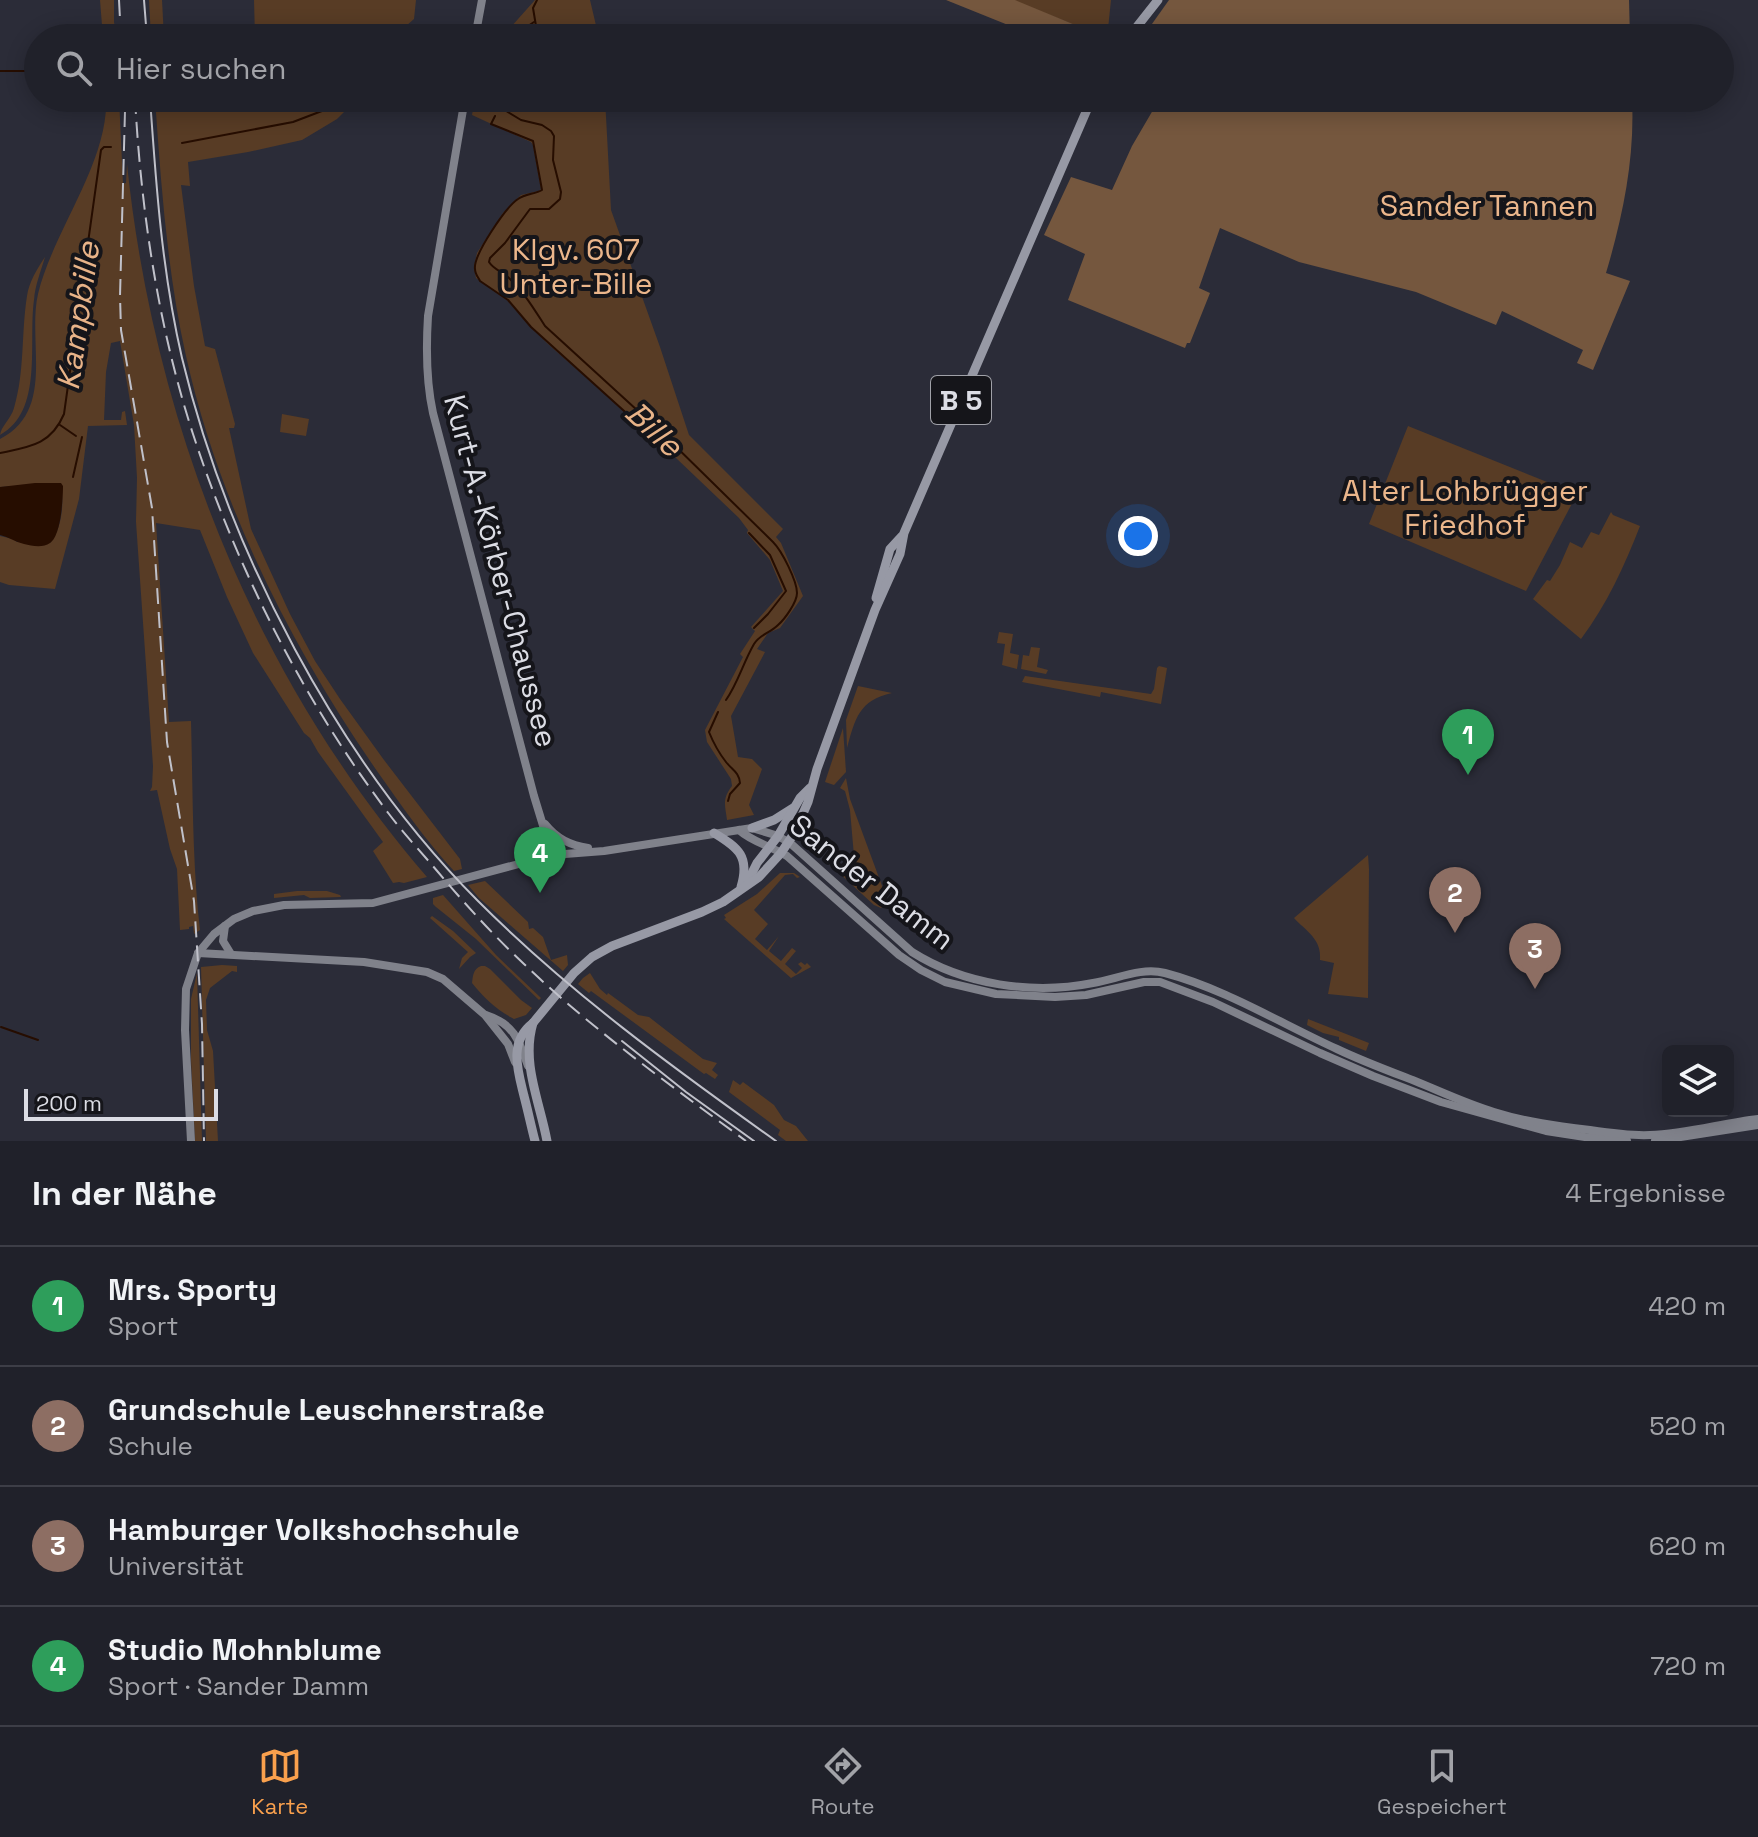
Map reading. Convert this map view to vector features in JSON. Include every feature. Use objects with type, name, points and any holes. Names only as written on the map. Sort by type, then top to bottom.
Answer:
[{"type":"main road","points":[[478,24],[482,0]]},
{"type":"main road","points":[[1139,24],[1158,0]]},
{"type":"main road","name":"Kurt-A.-Körber-Chaussee","points":[[463,112],[428,316],[426,350],[429,392],[469,555],[552,855]]},
{"type":"main road","name":"B 5","points":[[535,1141],[516,1064],[521,1036],[574,973],[582,964],[612,946],[702,912],[743,888],[759,877],[789,842],[808,802],[875,610],[900,554],[904,533],[1086,112]]},
{"type":"main road","name":"B 5","points":[[743,888],[800,798],[811,787]]},
{"type":"main road","points":[[752,828],[780,817],[796,806]]},
{"type":"main road","points":[[540,817],[552,833],[567,843],[604,851]]},
{"type":"main road","name":"Sander Damm","points":[[191,1141],[185,1009],[189,978],[198,953],[225,925],[244,914],[273,907],[379,902],[552,855],[604,851],[752,828],[789,842],[912,952],[961,976],[998,984],[1069,987],[1154,972],[1166,974],[1208,994]]},
{"type":"main road","name":"Sander Damm","points":[[739,830],[802,868],[899,955],[945,982],[996,994],[1055,997],[1086,995],[1144,982],[1208,994]]},
{"type":"main road","points":[[714,833],[731,843],[742,856],[743,888]]},
{"type":"main road","points":[[225,925],[223,941],[231,954]]},
{"type":"main road","points":[[198,953],[364,962],[427,972],[443,979],[501,1029],[521,1036]]},
{"type":"main road","points":[[1208,994],[1377,1067],[1494,1112],[1559,1127],[1625,1135],[1686,1132],[1758,1122]]},
{"type":"main road","points":[[1208,994],[1286,1038],[1441,1102],[1525,1126],[1627,1141]]},
{"type":"main road","points":[[488,1018],[508,1044],[516,1064]]},
{"type":"main road","name":"B 5","points":[[521,1036],[528,1054],[547,1141]]},
{"type":"main road","points":[[1655,1141],[1758,1122]]},
{"type":"green space","points":[[100,0],[114,0],[114,24],[102,24]]},
{"type":"green space","points":[[149,0],[162,0],[163,24],[150,24]]},
{"type":"green space","points":[[254,0],[416,0],[414,19],[408,24],[255,24]]},
{"type":"green space","points":[[535,0],[590,0],[596,24],[514,24]]},
{"type":"green space","points":[[946,0],[1015,0],[1073,24],[1005,24]]},
{"type":"green space","points":[[1012,0],[1111,0],[1109,24],[1072,24]]},
{"type":"green space","points":[[1169,0],[1629,0],[1630,24],[1152,24]]},
{"type":"green space","points":[[105,112],[120,112],[123,184],[126,183],[127,164],[141,261],[161,357],[188,451],[223,543],[264,633],[311,718],[366,800],[427,877],[393,883],[373,851],[383,842],[304,733],[253,653],[200,530],[156,523],[169,722],[191,721],[194,852],[200,930],[194,934],[193,926],[180,930],[177,869],[157,790],[150,791],[153,766],[136,522],[134,425],[120,341],[111,343],[104,420],[121,420],[125,411],[127,425],[88,426],[79,499],[55,589],[0,582],[0,536],[17,542],[50,543],[60,523],[60,483],[0,487],[0,439],[17,426],[28,411],[34,393],[38,294],[55,246],[90,172]]},
{"type":"green space","points":[[156,112],[344,112],[302,140],[188,162],[190,186],[181,185],[194,286],[205,346],[215,349],[235,424],[234,428],[229,428],[251,529],[290,614],[340,699],[460,859],[462,869],[454,871],[434,848],[345,724],[287,624],[238,520],[200,411],[179,324]]},
{"type":"green space","name":"Klgv. 607 Unter-Bille","points":[[473,112],[606,112],[611,210],[689,435],[783,529],[776,537],[803,596],[780,628],[768,633],[757,649],[765,652],[731,716],[738,757],[752,759],[762,769],[749,805],[754,815],[727,820],[725,802],[732,786],[731,779],[707,742],[705,730],[743,657],[740,654],[755,631],[751,627],[783,591],[770,560],[747,533],[739,518],[655,438],[547,343],[505,298],[476,278],[474,267],[477,253],[503,213],[521,195],[541,189],[531,142],[472,115]]},
{"type":"green space","name":"Sander Tannen","points":[[1152,112],[1632,112],[1632,143],[1626,187],[1606,273],[1630,281],[1593,370],[1577,363],[1583,350],[1502,311],[1496,325],[1416,292],[1299,262],[1220,228],[1199,288],[1210,293],[1190,343],[1185,348],[1068,300],[1085,254],[1044,235],[1071,177],[1112,190]]},
{"type":"green space","points":[[45,257],[35,294],[29,393],[14,424],[0,435],[13,412],[17,394],[28,291]]},
{"type":"green space","points":[[282,414],[309,419],[306,436],[280,432]]},
{"type":"green space","name":"Alter Lohbrügger Friedhof","points":[[1408,426],[1577,494],[1526,591],[1369,524]]},
{"type":"green space","points":[[1611,512],[1640,526],[1614,585],[1581,639],[1533,599],[1547,580],[1550,581],[1570,542],[1582,548],[1591,532],[1599,535]]},
{"type":"green space","points":[[999,632],[1013,634],[1010,653],[1019,655],[1017,669],[1002,665],[1005,644],[997,643]]},
{"type":"green space","points":[[1031,647],[1040,648],[1037,667],[1048,670],[1046,674],[1021,669],[1023,655],[1029,656]]},
{"type":"green space","points":[[1159,666],[1167,668],[1161,704],[1101,692],[1100,697],[1022,682],[1025,676],[1151,694]]},
{"type":"green space","points":[[858,686],[892,693],[872,700],[860,712],[847,748],[846,720]]},
{"type":"green space","points":[[843,728],[846,772],[834,785],[825,782]]},
{"type":"green space","points":[[846,778],[850,799],[885,894],[886,903],[881,908],[826,861],[838,869],[854,856],[850,810],[845,791],[840,788]]},
{"type":"green space","points":[[809,824],[813,826],[822,846],[822,856],[807,838]]},
{"type":"green space","points":[[1368,855],[1368,998],[1328,994],[1334,963],[1320,960],[1316,941],[1294,918]]},
{"type":"green space","points":[[780,873],[794,873],[800,877],[785,875],[754,910],[768,924],[755,939],[767,950],[779,936],[769,951],[781,961],[792,948],[796,951],[785,964],[796,974],[802,968],[798,964],[801,962],[811,967],[791,978],[724,919],[724,915],[757,894]]},
{"type":"green space","points":[[485,881],[528,922],[529,929],[533,928],[543,937],[551,960],[567,955],[568,965],[563,971],[468,885]]},
{"type":"green space","points":[[327,891],[341,897],[310,898],[304,895],[274,898],[274,894]]},
{"type":"green space","points":[[443,895],[496,955],[541,998],[539,1000],[476,939],[433,904],[433,898]]},
{"type":"green space","points":[[432,916],[476,953],[459,969],[462,958],[468,952],[430,918]]},
{"type":"green space","points":[[237,966],[237,972],[232,971],[210,988],[206,1000],[207,1030],[213,1051],[218,1141],[206,1141],[201,967]]},
{"type":"green space","points":[[481,966],[490,969],[532,1008],[526,1015],[514,1019],[481,993],[472,983],[475,971]]},
{"type":"green space","points":[[197,973],[202,1141],[195,1141],[191,1060],[191,999]]},
{"type":"green space","points":[[590,973],[607,995],[638,1015],[649,1017],[703,1059],[717,1063],[712,1070],[718,1075],[715,1079],[578,984]]},
{"type":"green space","points":[[1308,1019],[1369,1043],[1366,1051],[1307,1025]]},
{"type":"green space","points":[[733,1080],[740,1085],[743,1082],[774,1105],[784,1120],[796,1126],[808,1141],[786,1141],[778,1135],[780,1130],[729,1092]]},
{"type":"shaded area","points":[[61,483],[63,486],[57,533],[50,543],[41,546],[24,544],[0,535],[0,487]]},
{"type":"waterway","name":"Bille","points":[[536,24],[533,8],[537,0]]},
{"type":"waterway","points":[[0,71],[24,71]]},
{"type":"waterway","name":"Kampbille","points":[[182,143],[293,122],[319,112]]},
{"type":"waterway","name":"Bille","points":[[508,112],[551,131],[554,136],[553,160],[561,192],[560,199],[549,209],[530,209],[489,262],[519,289],[545,326],[661,432],[773,542],[795,581],[797,593],[793,605],[781,622],[754,644],[726,700]]},
{"type":"waterway","points":[[495,116],[491,124],[533,141],[542,190],[521,197],[506,211],[479,253],[476,274],[480,281],[508,300],[531,327],[633,419]]},
{"type":"waterway","name":"Kampbille","points":[[0,453],[38,443],[53,432],[64,414],[101,150],[111,147]]},
{"type":"waterway","points":[[60,425],[76,436]]},
{"type":"waterway","points":[[73,477],[82,437]]},
{"type":"waterway","points":[[749,533],[770,555],[786,591],[754,628]]},
{"type":"waterway","name":"Bille","points":[[718,712],[709,732],[740,783],[728,801]]},
{"type":"waterway","points":[[1,1027],[38,1040]]},
{"type":"tram line","points":[[144,0],[146,24]]},
{"type":"tram line","points":[[151,112],[169,293],[182,358],[202,431],[259,577],[295,649],[335,718],[379,784],[427,845],[478,901],[548,966],[622,1027],[776,1141]]},
{"type":"tram line","points":[[622,1041],[754,1141]]},
{"type":"railway","points":[[119,0],[120,24]]},
{"type":"railway","points":[[125,112],[121,330],[152,508],[167,742],[194,901],[202,1024],[204,1141]]},
{"type":"railway","points":[[136,112],[153,268],[170,352],[193,434],[252,584],[328,726],[389,814],[490,931],[550,988],[605,1034],[746,1141]]},
{"type":"place","name":"Mrs. Sporty","points":[[1468,775]]},
{"type":"place","name":"Studio Mohnblume","points":[[540,893]]},
{"type":"place","name":"Grundschule Leuschnerstraße","points":[[1455,933]]},
{"type":"place","name":"Hamburger Volkshochschule","points":[[1535,989]]}]
